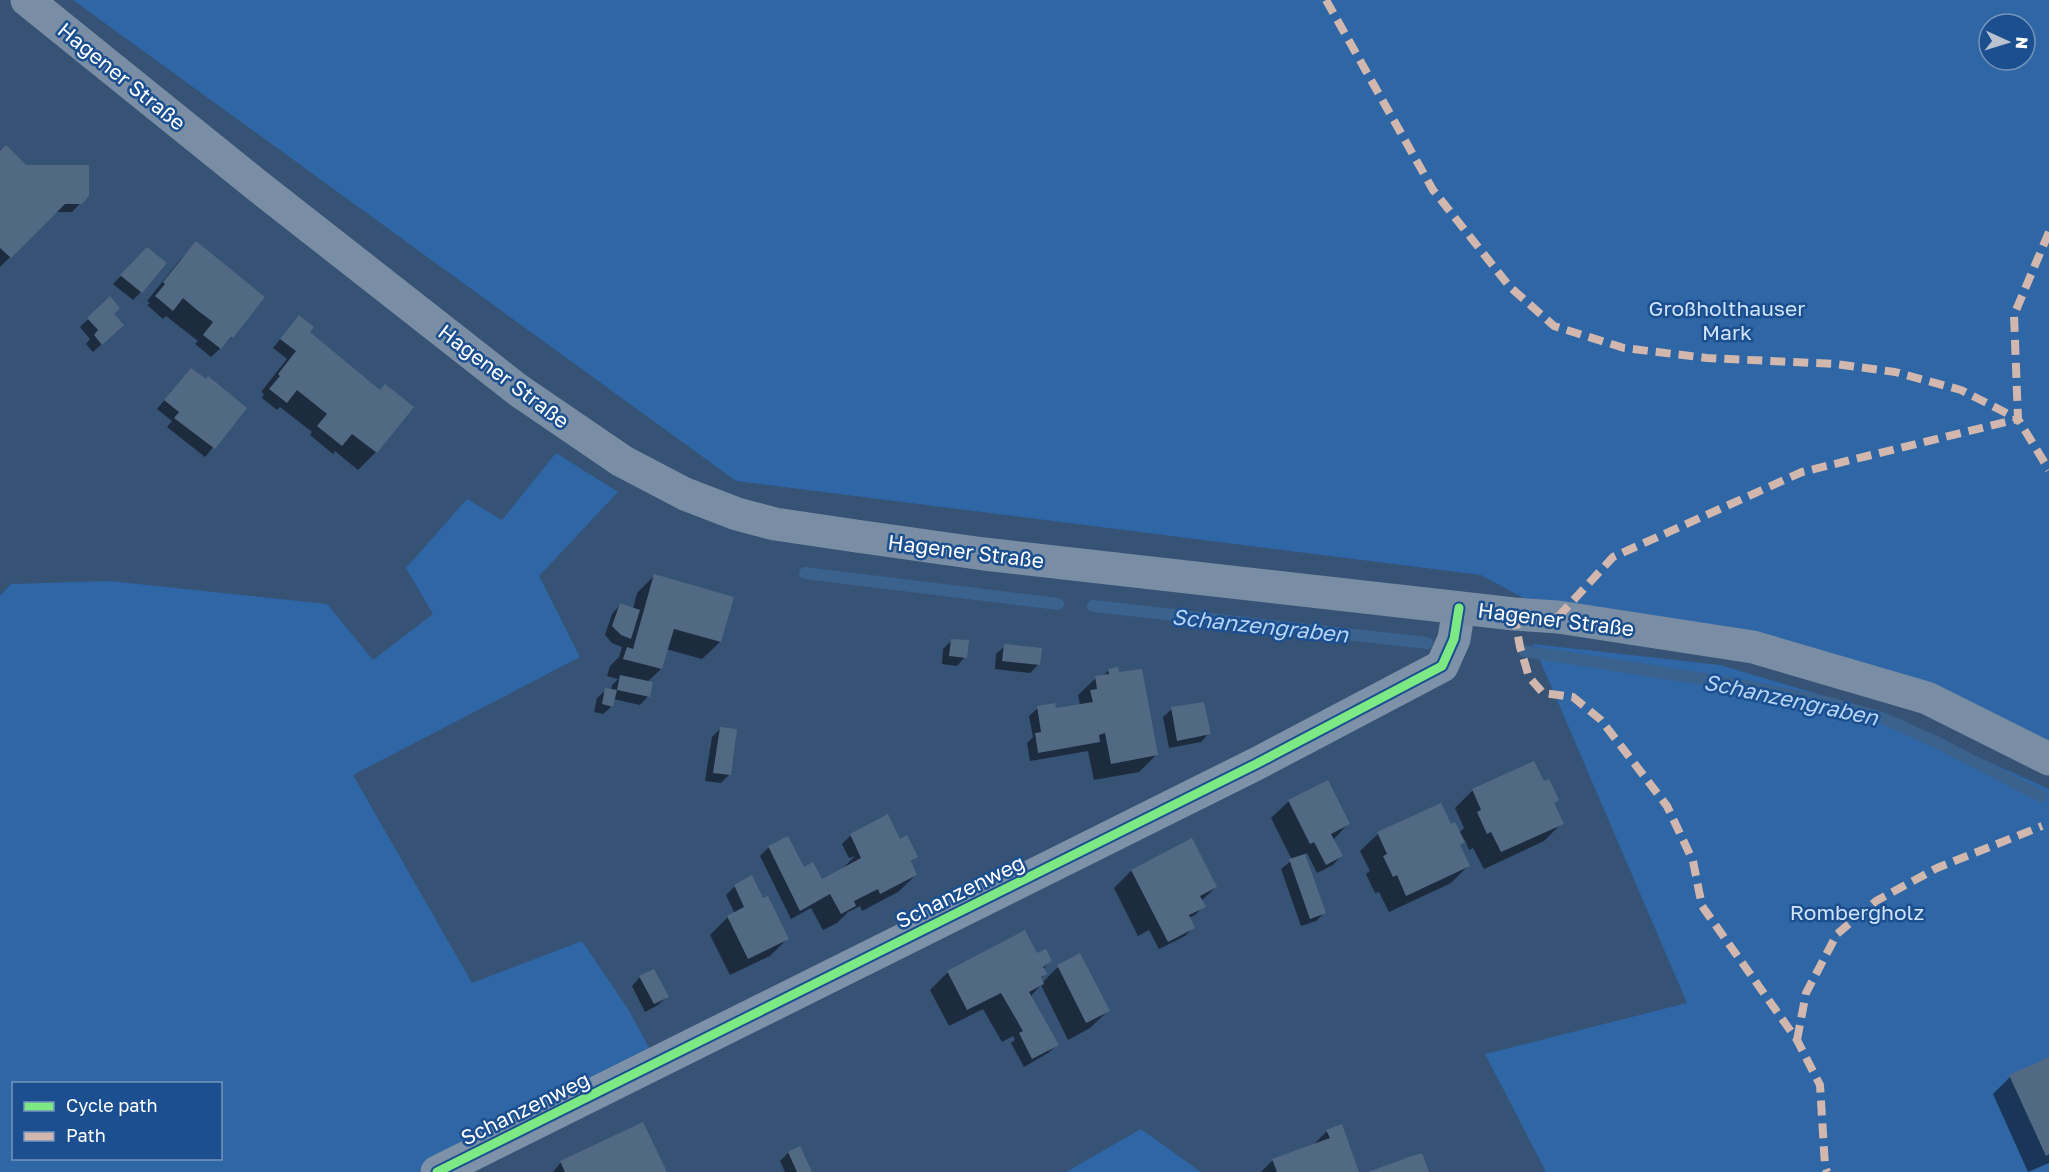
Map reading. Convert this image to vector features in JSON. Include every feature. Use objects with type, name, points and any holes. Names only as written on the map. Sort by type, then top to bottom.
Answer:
[{"type":"main road","name":"Hagener Straße","points":[[27,0],[518,390],[622,461],[685,494],[737,514],[775,524],[984,554],[1459,608],[1558,617],[1753,647],[1927,698],[2049,759]]},
{"type":"street","name":"Schanzenweg","points":[[437,1172],[1256,764],[1442,666],[1454,639],[1459,608]]},
{"type":"green space","name":"Großholthauser Mark","points":[[73,0],[2049,0],[2049,759],[1927,698],[1558,617],[1481,575],[736,481]]},
{"type":"green space","points":[[556,453],[618,492],[539,576],[580,657],[353,775],[472,983],[582,941],[628,1009],[657,1062],[437,1172],[0,1172],[0,596],[11,584],[110,581],[327,604],[373,660],[433,614],[406,568],[467,499],[502,520]]},
{"type":"green space","name":"Rombergholz","points":[[1533,644],[1720,665],[1875,711],[2049,789],[2049,1172],[1546,1172],[1485,1054],[1687,1003]]},
{"type":"green space","points":[[1141,1129],[1201,1172],[1066,1172]]},
{"type":"building","points":[[6,145],[26,165],[89,165],[89,196],[82,204],[65,204],[11,258],[0,248],[0,151]]},
{"type":"building","points":[[196,241],[265,297],[233,338],[231,337],[221,349],[203,335],[213,322],[183,298],[173,311],[155,296],[165,284],[163,282]]},
{"type":"building","points":[[147,247],[167,263],[142,293],[120,275]]},
{"type":"building","points":[[110,296],[120,308],[114,314],[124,325],[102,345],[94,335],[98,330],[87,318]]},
{"type":"building","points":[[299,315],[314,327],[310,332],[380,390],[385,384],[414,407],[377,453],[352,434],[342,446],[317,426],[327,414],[297,390],[287,403],[269,389],[296,351],[280,339]]},
{"type":"building","points":[[191,368],[206,379],[208,376],[247,408],[215,449],[174,418],[179,412],[164,400]]},
{"type":"building","points":[[654,574],[734,597],[721,642],[674,629],[662,669],[623,659],[627,647],[633,649]]},
{"type":"building","points":[[620,603],[640,610],[631,639],[621,635],[612,626]]},
{"type":"building","points":[[951,639],[969,640],[967,658],[949,656]]},
{"type":"building","points":[[1004,644],[1042,648],[1040,665],[1002,661]]},
{"type":"building","points":[[1118,667],[1119,672],[1142,669],[1158,755],[1111,764],[1105,733],[1099,735],[1100,742],[1038,753],[1035,733],[1041,732],[1037,706],[1055,703],[1056,708],[1093,702],[1090,690],[1097,689],[1095,676],[1109,674],[1108,669]]},
{"type":"building","points":[[620,675],[653,682],[650,697],[617,690]]},
{"type":"building","points":[[605,688],[617,690],[613,707],[602,704]]},
{"type":"building","points":[[1204,702],[1211,734],[1177,741],[1171,707]]},
{"type":"building","points":[[720,727],[737,729],[731,775],[713,773]]},
{"type":"building","points":[[1534,761],[1544,781],[1549,779],[1559,800],[1554,803],[1564,824],[1501,852],[1491,832],[1487,834],[1477,812],[1481,810],[1472,789]]},
{"type":"building","points":[[1328,780],[1350,824],[1331,834],[1343,856],[1326,865],[1314,842],[1310,844],[1288,800]]},
{"type":"building","points":[[1441,803],[1451,824],[1455,822],[1465,842],[1460,845],[1470,866],[1406,896],[1397,875],[1393,877],[1383,856],[1387,854],[1377,832]]},
{"type":"building","points":[[888,814],[900,839],[907,835],[918,857],[911,861],[917,875],[880,894],[878,889],[854,901],[856,906],[841,914],[830,894],[800,911],[768,846],[788,836],[804,867],[813,862],[822,879],[861,858],[850,834]]},
{"type":"building","points":[[1192,838],[1217,887],[1200,896],[1206,907],[1189,915],[1195,928],[1168,942],[1131,870]]},
{"type":"building","points":[[1305,854],[1326,913],[1310,919],[1289,859]]},
{"type":"building","points":[[752,875],[763,898],[768,896],[789,939],[748,959],[727,916],[744,907],[734,885]]},
{"type":"building","points":[[1025,930],[1037,953],[1046,949],[1052,961],[1043,967],[1047,974],[1041,977],[1044,984],[1029,992],[1059,1045],[1032,1059],[1019,1033],[1023,1031],[1001,993],[967,1010],[947,971]]},
{"type":"building","points":[[1080,953],[1110,1011],[1086,1023],[1057,965]]},
{"type":"building","points":[[654,969],[669,997],[654,1004],[639,976]]},
{"type":"building","points":[[2049,1057],[2049,1154],[2046,1156],[2009,1075]]},
{"type":"building","points":[[643,1122],[667,1172],[565,1172],[560,1161]]},
{"type":"building","points":[[1342,1124],[1359,1172],[1277,1172],[1272,1159],[1330,1138],[1326,1130]]},
{"type":"building","points":[[800,1146],[812,1172],[797,1172],[788,1152]]},
{"type":"building","points":[[1422,1153],[1429,1172],[1368,1172],[1409,1157]]},
{"type":"waterway","name":"Schanzengraben","points":[[805,573],[1058,604]]},
{"type":"waterway","name":"Schanzengraben","points":[[1093,606],[1427,643]]},
{"type":"waterway","name":"Schanzengraben","points":[[1524,651],[1735,684],[1834,704],[1885,719],[1938,743],[2041,796]]},
{"type":"marked path","points":[[1326,0],[1433,190],[1510,287],[1554,326],[1624,348],[1707,358],[1836,364],[1895,372],[1961,390],[2018,419]]},
{"type":"marked path","points":[[2049,232],[2014,315],[2018,419],[2049,470]]},
{"type":"marked path","points":[[1558,617],[1613,557],[1802,472],[2018,419]]},
{"type":"marked path","points":[[1514,614],[1520,647],[1529,677],[1543,693],[1573,697],[1601,720],[1667,806],[1693,861],[1702,906],[1797,1040],[1820,1085],[1827,1172]]},
{"type":"marked path","points":[[1797,1040],[1806,993],[1837,934],[1876,901],[1937,868],[2042,826]]},
{"type":"cycle path","points":[[437,1172],[1256,764],[1442,666],[1454,639],[1459,608]]}]
